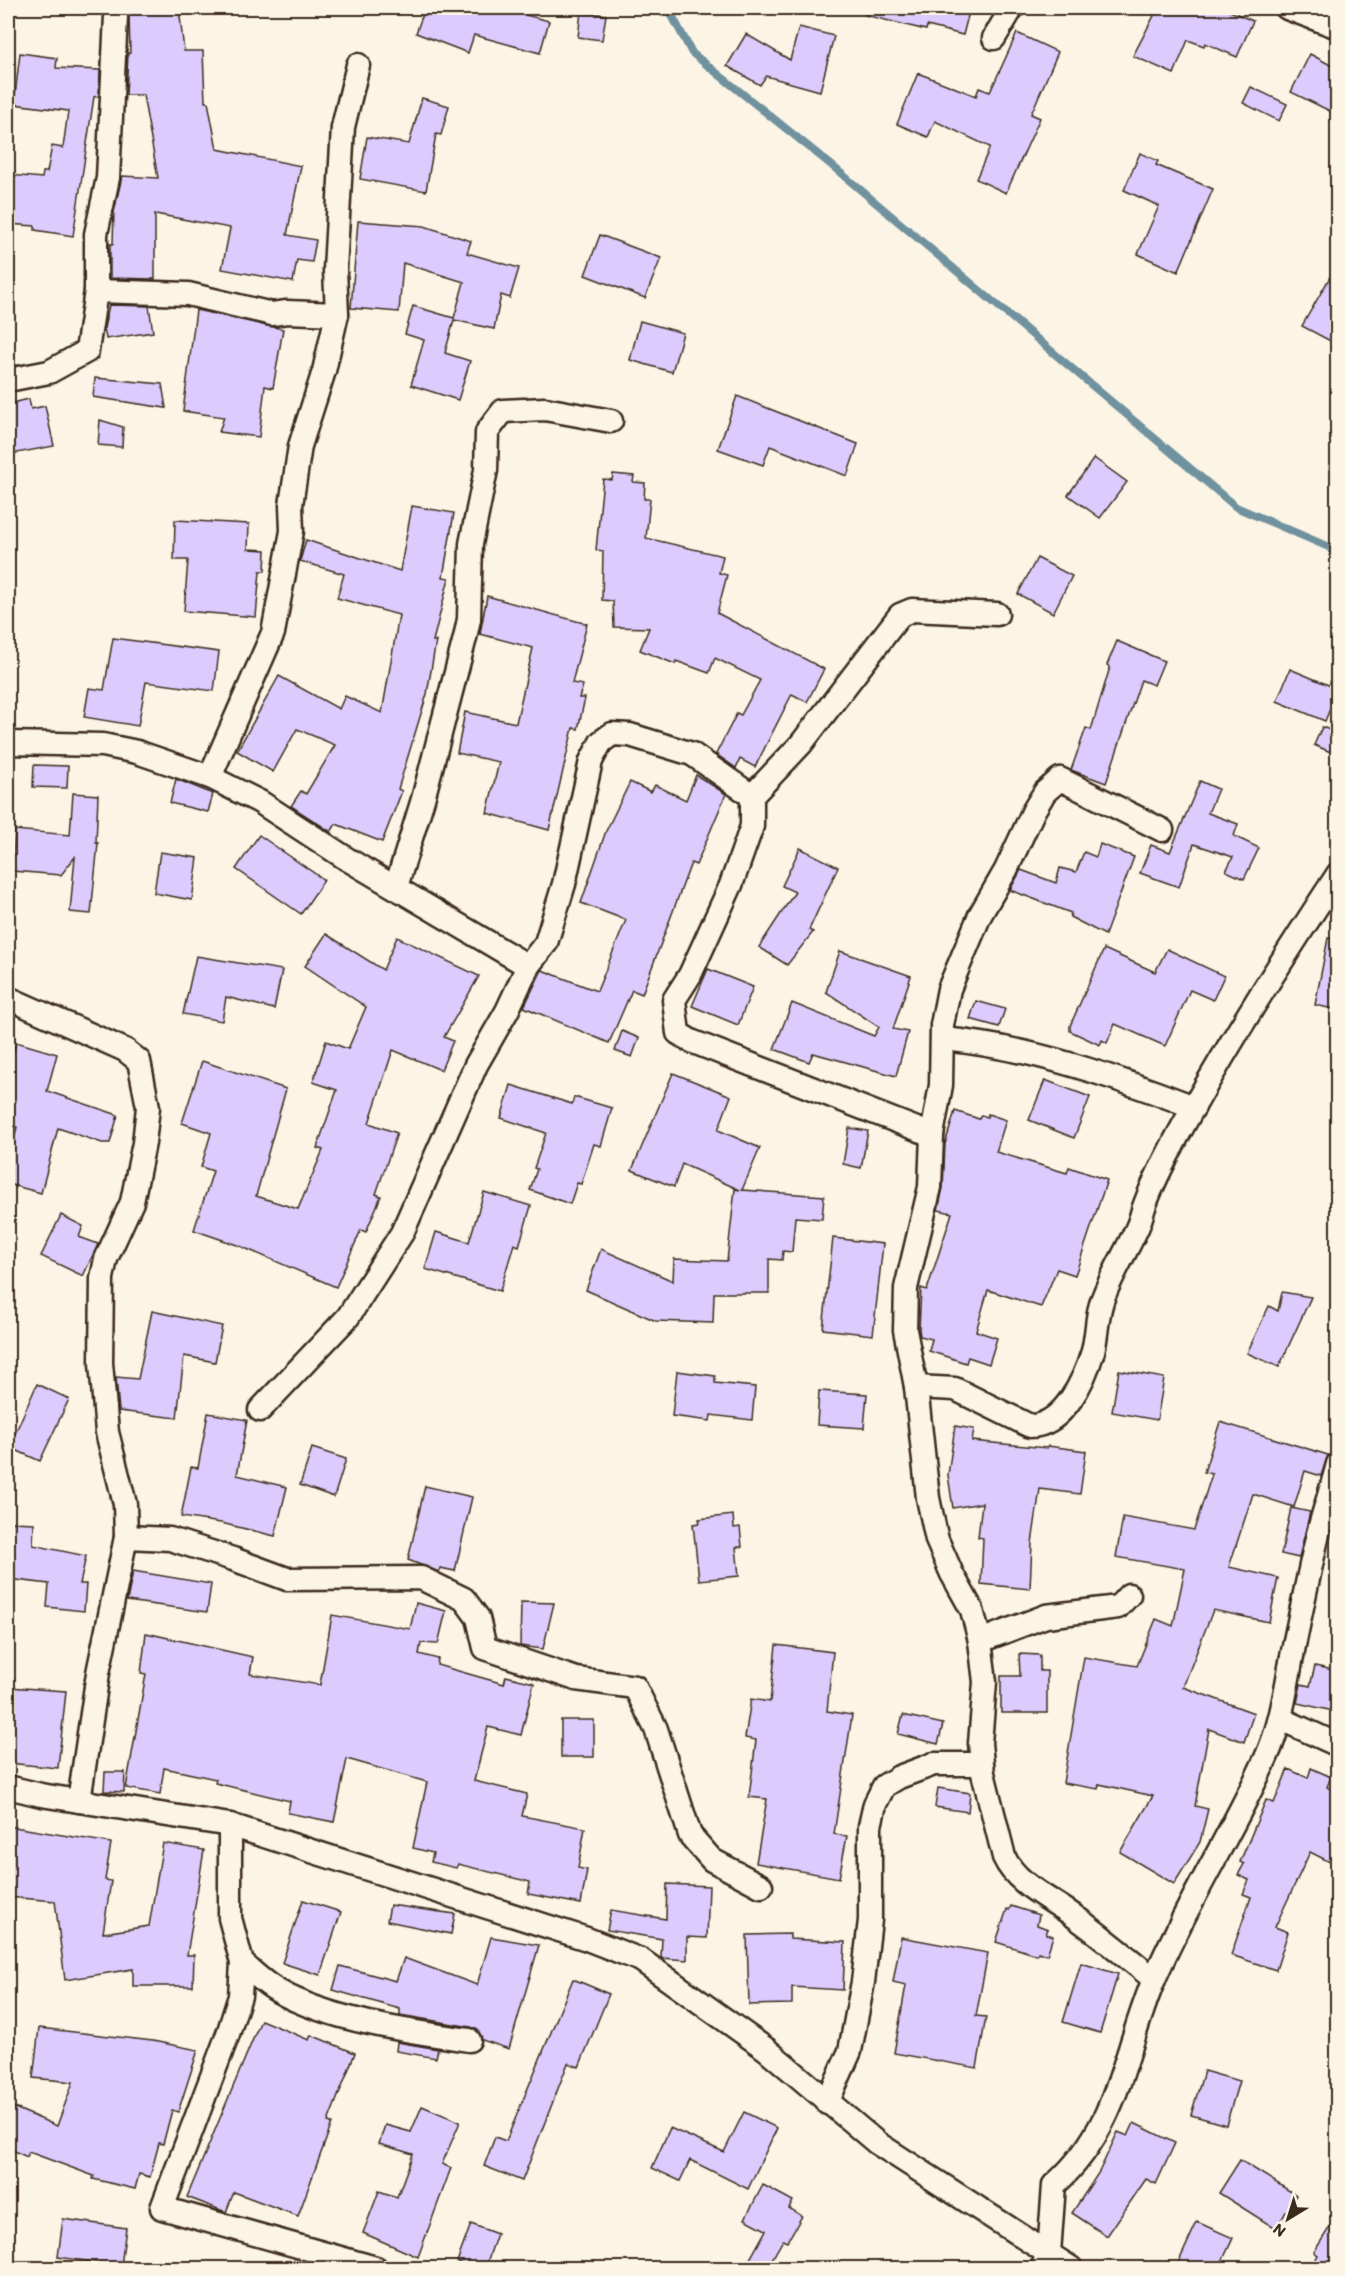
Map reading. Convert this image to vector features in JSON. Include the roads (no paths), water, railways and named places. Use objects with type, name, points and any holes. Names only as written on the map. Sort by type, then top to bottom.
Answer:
[{"type":"street","points":[[994,38],[1012,8]]},
{"type":"street","points":[[1287,8],[1338,27]]},
{"type":"street","points":[[8,380],[49,372],[87,351],[96,291],[96,234],[108,178],[116,16]]},
{"type":"street","points":[[210,777],[273,633],[292,531],[291,505],[300,446],[324,371],[337,314],[334,270],[343,127],[358,65]]},
{"type":"street","points":[[96,291],[188,294],[272,314],[287,312],[337,314]]},
{"type":"street","points":[[396,887],[429,779],[469,619],[471,544],[486,470],[487,432],[503,411],[545,410],[611,421]]},
{"type":"street","points":[[932,1135],[691,1041],[678,1033],[674,1000],[690,975],[730,885],[752,826],[752,796],[801,744],[900,615],[912,610],[997,614]]},
{"type":"street","points":[[260,1410],[348,1317],[402,1233],[476,1065],[507,1011],[528,966],[546,943],[564,884],[591,761],[601,742],[612,734],[630,735],[692,754],[752,796]]},
{"type":"street","points":[[8,743],[103,745],[137,752],[210,777],[260,802],[528,966]]},
{"type":"street","points":[[1154,1979],[1010,1868],[1004,1857],[982,1764],[980,1743],[985,1682],[980,1641],[972,1610],[937,1540],[928,1498],[916,1387],[905,1330],[906,1288],[930,1187],[932,1135],[941,1085],[942,1025],[949,989],[980,915],[1006,870],[1034,810],[1056,780],[1065,780],[1162,830]]},
{"type":"street","points":[[916,1387],[955,1389],[1030,1426],[1039,1426],[1059,1413],[1080,1383],[1093,1351],[1100,1305],[1138,1225],[1146,1201],[1194,1107],[1286,954],[1338,874]]},
{"type":"street","points":[[8,998],[125,1050],[139,1061],[148,1107],[144,1143],[132,1202],[106,1259],[102,1278],[103,1396],[107,1432],[125,1504],[126,1537],[98,1673],[78,1801]]},
{"type":"street","points":[[943,1039],[982,1043],[1047,1059],[1131,1083],[1194,1107]]},
{"type":"street","points":[[1046,2261],[1054,2185],[1073,2168],[1095,2140],[1125,2067],[1154,1979],[1185,1912],[1266,1758],[1281,1719],[1291,1660],[1332,1509],[1338,1464]]},
{"type":"street","points":[[126,1537],[170,1539],[287,1579],[421,1578],[464,1599],[478,1618],[485,1648],[576,1679],[635,1687],[656,1729],[675,1781],[690,1835],[712,1860],[761,1886]]},
{"type":"street","points":[[980,1641],[1046,1616],[1118,1607],[1129,1595]]},
{"type":"street","points":[[1281,1719],[1338,1745]]},
{"type":"street","points":[[827,2103],[850,2051],[864,1982],[870,1920],[870,1826],[875,1804],[884,1786],[898,1777],[934,1764],[982,1764]]},
{"type":"street","points":[[8,1787],[78,1801],[231,1825],[587,1940],[641,1960],[766,2049],[877,2143],[1046,2261],[1071,2268]]},
{"type":"street","points":[[231,1825],[230,1918],[242,1963],[240,1996],[228,2034],[162,2208],[376,2268]]},
{"type":"street","points":[[242,1963],[280,1992],[306,2004],[393,2029],[469,2040]]},
{"type":"waterway","points":[[668,8],[692,53],[830,164],[1236,507],[1338,551]]}]
